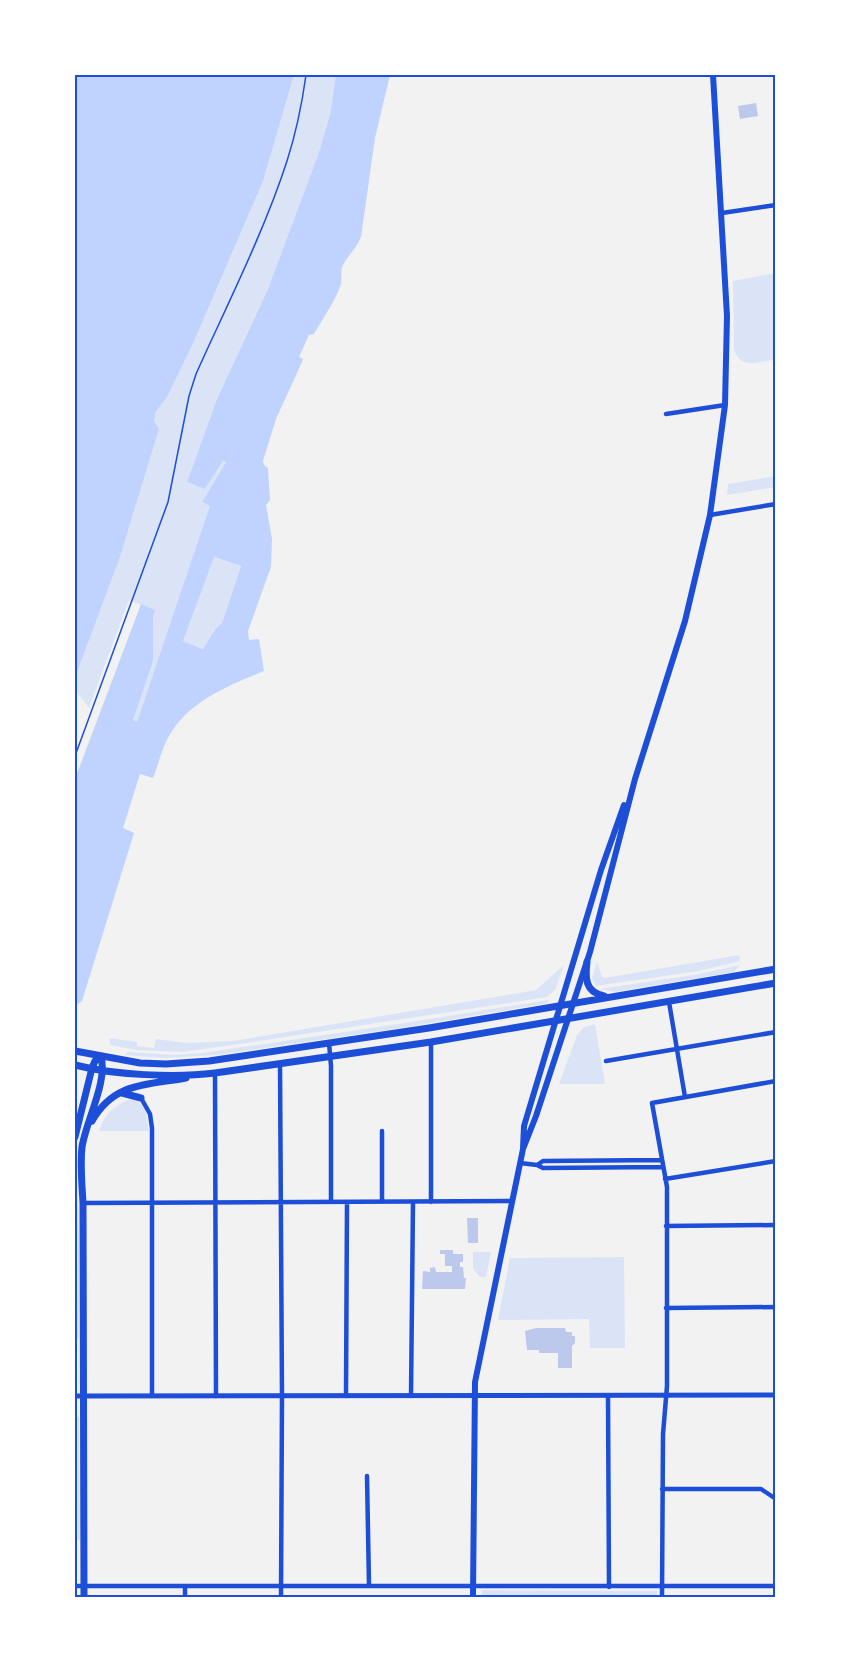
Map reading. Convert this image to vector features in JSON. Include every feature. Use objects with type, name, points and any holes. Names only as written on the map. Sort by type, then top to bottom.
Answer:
[{"type":"main road","points":[[472,1597],[474,1396],[519,1163],[587,962],[635,779],[685,621],[710,515],[724,405],[727,316],[713,75]]},
{"type":"main road","points":[[523,1149],[523,1134],[528,1109],[601,870],[635,779]]},
{"type":"main road","points":[[587,962],[586,974],[589,988],[597,994],[609,997]]},
{"type":"main road","points":[[75,1051],[140,1063],[189,1063],[329,1043],[776,969]]},
{"type":"main road","points":[[750,974],[754,987]]},
{"type":"main road","points":[[85,1132],[97,1112],[116,1093],[131,1088],[200,1075],[431,1042],[776,983]]},
{"type":"main road","points":[[75,1137],[92,1068],[95,1061],[101,1057]]},
{"type":"main road","points":[[84,1597],[79,1396],[83,1203],[81,1164],[85,1132],[102,1069],[101,1057]]},
{"type":"main road","points":[[75,1065],[126,1072],[200,1075]]},
{"type":"main road","points":[[116,1093],[141,1098]]},
{"type":"street","points":[[722,213],[776,205]]},
{"type":"street","points":[[666,414],[724,405]]},
{"type":"street","points":[[710,515],[776,504]]},
{"type":"street","points":[[669,1002],[685,1097]]},
{"type":"street","points":[[606,1061],[776,1032]]},
{"type":"street","points":[[431,1042],[431,1202]]},
{"type":"street","points":[[329,1043],[331,1202]]},
{"type":"street","points":[[280,1064],[281,1597]]},
{"type":"street","points":[[215,1073],[216,1396]]},
{"type":"street","points":[[662,1597],[666,1179],[652,1103],[776,1081]]},
{"type":"street","points":[[141,1098],[150,1114],[152,1128],[152,1396]]},
{"type":"street","points":[[382,1131],[382,1202]]},
{"type":"street","points":[[628,1160],[629,1168]]},
{"type":"street","points":[[537,1165],[543,1161],[662,1160]]},
{"type":"street","points":[[583,1161],[583,1168]]},
{"type":"street","points":[[666,1179],[776,1161]]},
{"type":"street","points":[[519,1163],[543,1168],[663,1167]]},
{"type":"street","points":[[83,1203],[511,1201]]},
{"type":"street","points":[[346,1202],[346,1396]]},
{"type":"street","points":[[411,1396],[413,1202]]},
{"type":"street","points":[[666,1226],[776,1225]]},
{"type":"street","points":[[666,1308],[776,1307]]},
{"type":"street","points":[[79,1396],[776,1395]]},
{"type":"street","points":[[608,1396],[609,1587]]},
{"type":"street","points":[[367,1476],[369,1586]]},
{"type":"street","points":[[662,1489],[761,1489],[776,1499]]},
{"type":"street","points":[[75,1586],[776,1586]]},
{"type":"street","points":[[185,1586],[185,1597]]},
{"type":"path","points":[[75,756],[168,501],[189,396],[196,374],[265,219],[287,162],[296,130],[306,75]]},
{"type":"shaded area","points":[[294,75],[336,75],[330,115],[318,155],[268,289],[217,399],[187,482],[205,489],[223,461],[226,462],[202,502],[211,505],[135,723],[133,721],[155,610],[129,600],[89,708],[75,690],[75,678],[120,557],[159,429],[154,421],[156,411],[195,339],[263,181]]},
{"type":"shaded area","points":[[776,273],[776,359],[758,363],[746,362],[737,356],[734,350],[733,281]]},
{"type":"shaded area","points":[[776,476],[776,487],[727,495],[728,484]]},
{"type":"shaded area","points":[[213,557],[241,566],[222,623],[214,629],[204,649],[183,641]]},
{"type":"shaded area","points":[[739,955],[740,961],[699,971],[596,986],[592,978],[597,962],[602,977],[605,978]]},
{"type":"shaded area","points":[[564,965],[555,990],[547,997],[183,1052],[136,1050],[110,1045],[110,1038],[137,1042],[137,1046],[154,1048],[156,1039],[186,1043],[233,1041],[536,990]]},
{"type":"shaded area","points":[[740,965],[734,972],[614,992],[600,989],[699,974]]},
{"type":"shaded area","points":[[548,1000],[543,1004],[400,1028],[216,1055],[163,1058],[124,1055],[128,1052],[174,1055],[203,1053]]},
{"type":"shaded area","points":[[595,1024],[605,1084],[559,1084],[577,1035],[583,1028]]},
{"type":"shaded area","points":[[135,1097],[145,1109],[149,1131],[99,1131],[112,1110]]},
{"type":"shaded area","points":[[76,1152],[79,1339],[77,1339],[75,1321]]},
{"type":"shaded area","points":[[473,1252],[491,1252],[486,1277],[480,1277],[473,1269]]},
{"type":"shaded area","points":[[624,1257],[625,1348],[590,1348],[589,1319],[498,1320],[510,1258]]},
{"type":"shaded area","points":[[75,1417],[79,1417],[80,1540],[77,1540],[75,1520]]},
{"type":"shaded area","points":[[482,1590],[657,1591],[657,1597],[482,1597]]},
{"type":"water","points":[[75,75],[294,75],[263,181],[195,339],[167,397],[156,411],[154,421],[159,429],[120,557],[75,678]]},
{"type":"water","points":[[336,75],[390,75],[375,138],[361,237],[343,265],[341,284],[336,296],[314,334],[309,335],[299,357],[303,359],[302,362],[276,419],[263,461],[268,468],[270,500],[266,505],[272,539],[271,567],[248,631],[249,640],[259,639],[264,671],[214,694],[190,710],[169,736],[153,778],[140,774],[123,828],[134,833],[82,1001],[75,1006],[75,779],[141,604],[155,610],[153,661],[133,720],[137,722],[210,506],[202,502],[226,462],[223,461],[205,489],[187,482],[217,399],[268,289],[318,155],[330,115]],"holes":[[[214,557],[241,566],[222,623],[215,629],[203,649],[183,641]]]},
{"type":"building","points":[[756,103],[758,116],[740,119],[738,106]]},
{"type":"building","points":[[467,1218],[478,1218],[478,1243],[468,1243]]},
{"type":"building","points":[[440,1250],[453,1250],[453,1254],[463,1254],[460,1267],[463,1267],[464,1278],[466,1278],[465,1289],[422,1289],[423,1271],[430,1272],[430,1268],[435,1267],[436,1272],[452,1272],[452,1266],[445,1266],[445,1254],[440,1254]]},
{"type":"building","points":[[536,1328],[565,1328],[566,1332],[572,1332],[572,1336],[575,1336],[575,1343],[572,1346],[572,1368],[558,1368],[558,1353],[539,1353],[539,1350],[527,1350],[525,1331]]}]
